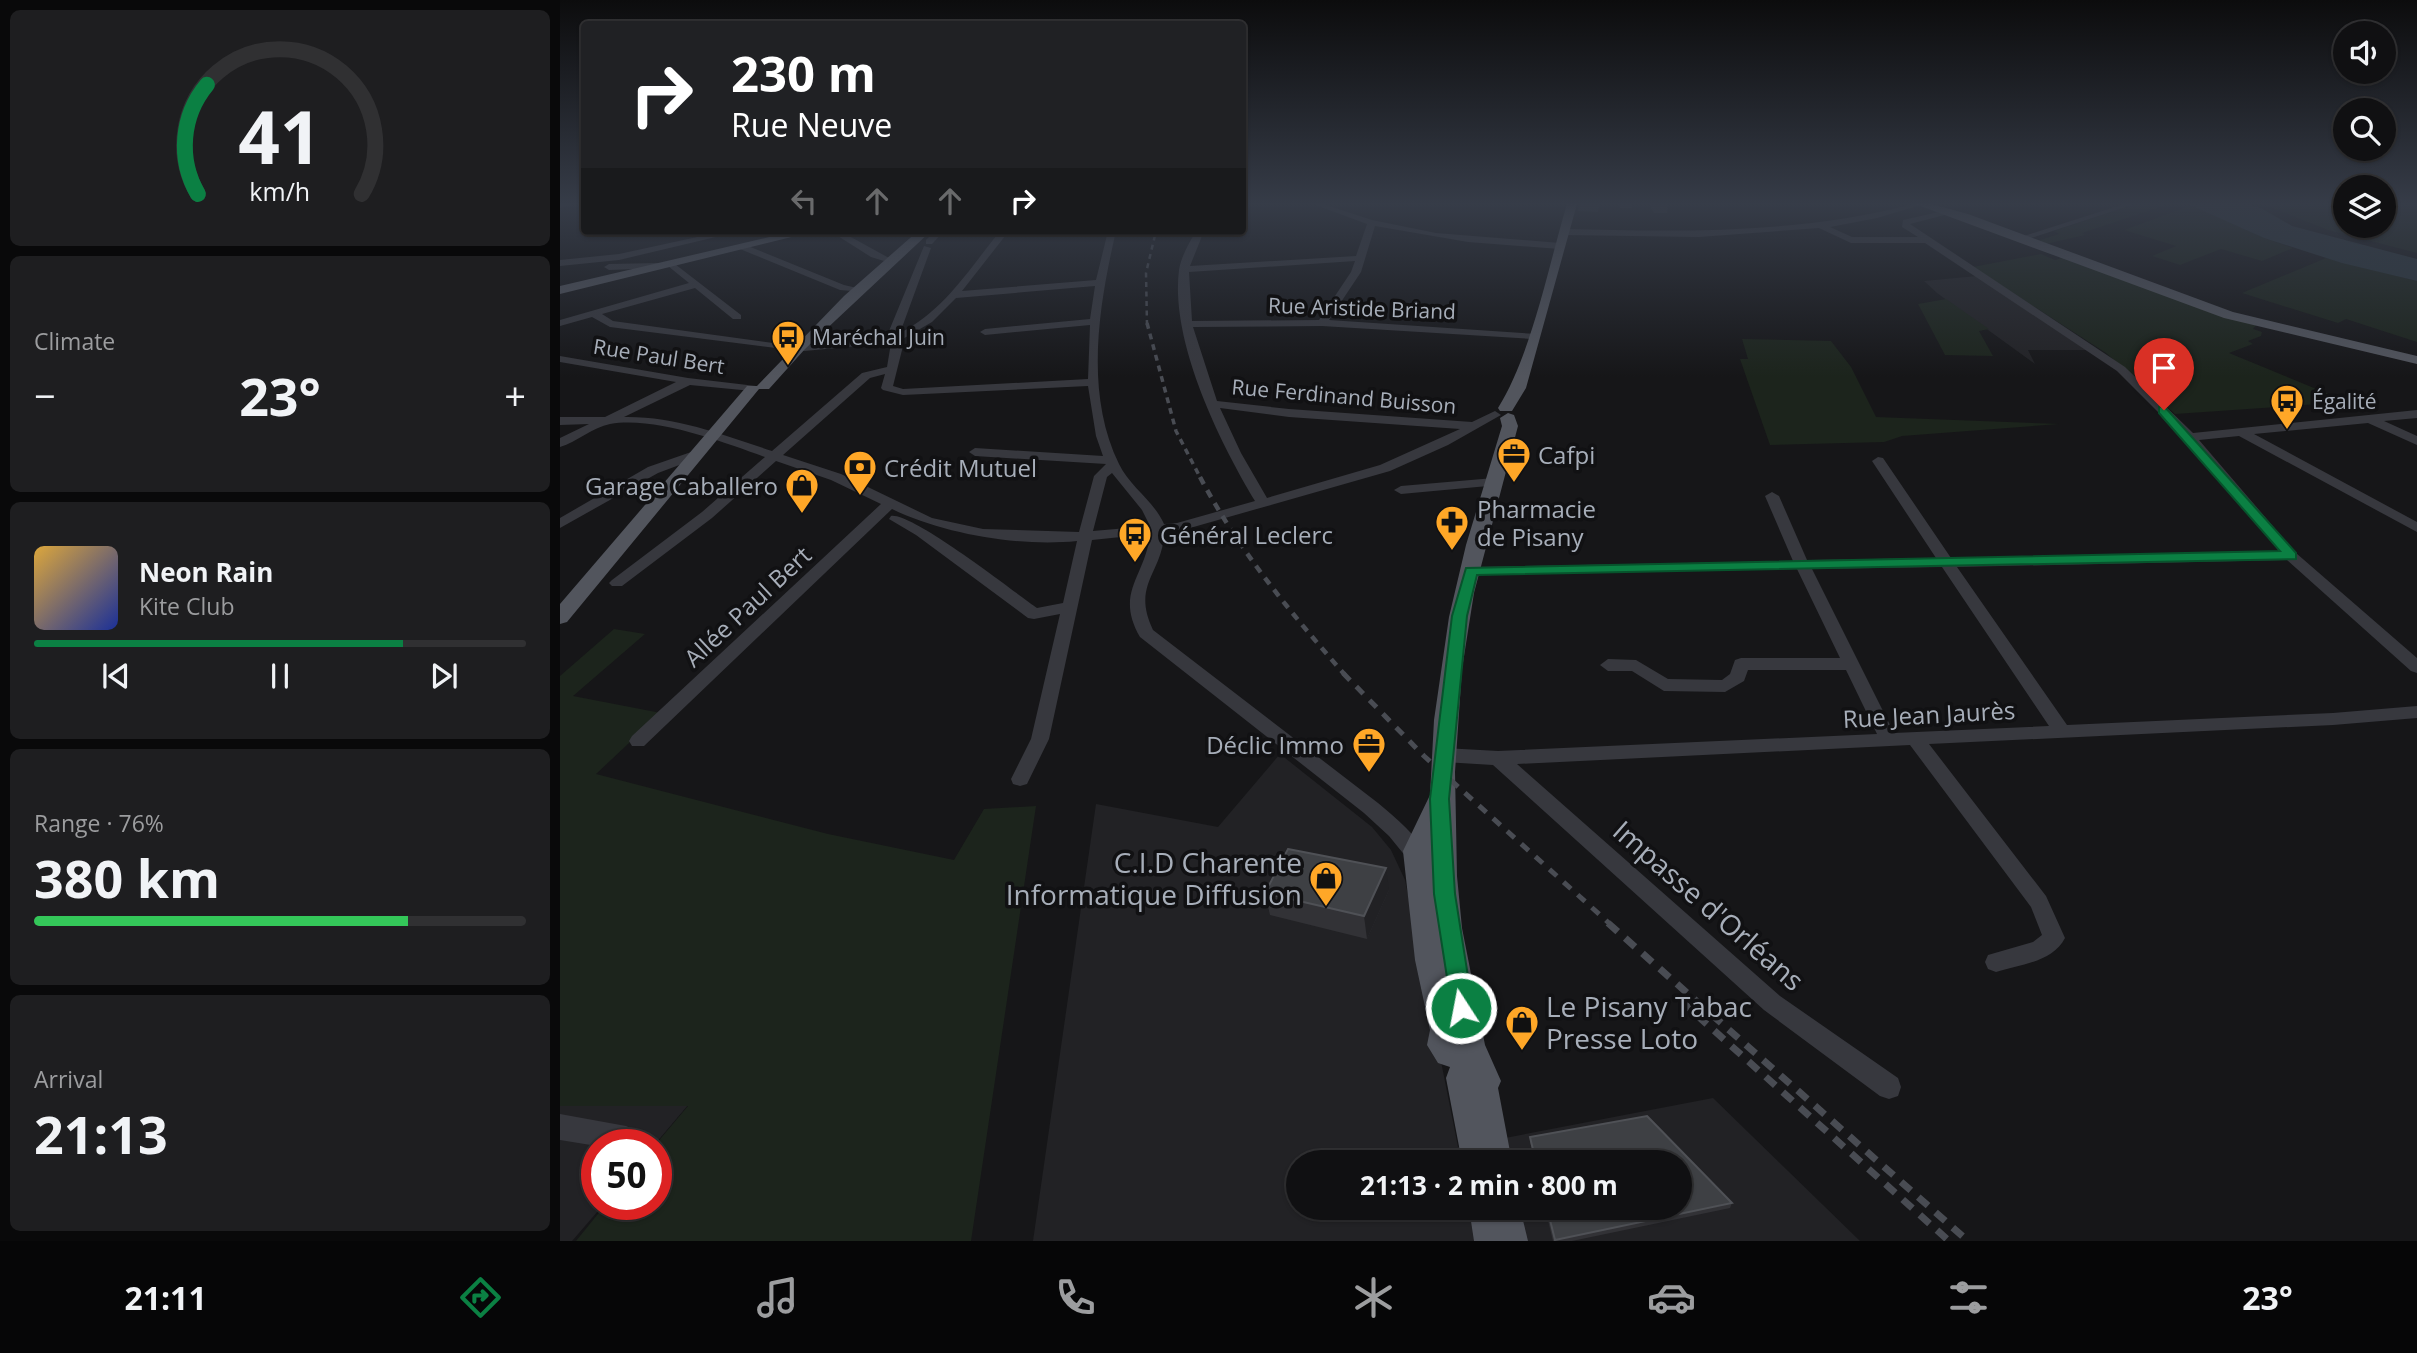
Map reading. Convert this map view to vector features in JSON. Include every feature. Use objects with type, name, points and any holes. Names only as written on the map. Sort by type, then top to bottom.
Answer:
[{"type":"main road","points":[[560,290],[678,262]]},
{"type":"main road","points":[[796,348],[847,287],[882,262]]},
{"type":"main road","points":[[560,617],[757,387],[885,262]]},
{"type":"main road","points":[[1477,1150],[1444,894],[1440,799],[1460,616],[1510,426],[1503,413],[1518,388],[1555,262]]},
{"type":"main road","points":[[2087,262],[2230,315],[2417,360]]},
{"type":"main road","points":[[656,504],[694,455],[714,436]]},
{"type":"main road","points":[[1440,799],[1416,851],[1430,960],[1465,1061],[1491,1150]]},
{"type":"main road","points":[[1489,1220],[1492,1241]]},
{"type":"main road","points":[[1506,1220],[1510,1241]]},
{"type":"street","points":[[782,262],[847,287]]},
{"type":"street","points":[[920,262],[895,335],[897,350],[887,388],[903,392],[1095,382]]},
{"type":"street","points":[[593,313],[610,324],[796,348],[875,343],[895,335],[914,332],[952,295],[979,262]]},
{"type":"street","points":[[1105,262],[1094,323],[1095,382],[1114,466],[1154,517],[1158,530],[1134,605],[1137,618],[1146,633],[1371,808],[1416,851],[1456,987]]},
{"type":"street","points":[[1187,262],[1184,269],[1189,324],[1213,404],[1229,443],[1263,503]]},
{"type":"street","points":[[1184,269],[1299,262]]},
{"type":"street","points":[[1322,323],[1343,295],[1360,262]]},
{"type":"street","points":[[1960,262],[2069,331],[2121,369],[2190,437],[2291,556],[2417,667]]},
{"type":"street","points":[[560,270],[665,265],[697,284],[737,317]]},
{"type":"street","points":[[952,295],[1101,283]]},
{"type":"street","points":[[560,323],[697,284]]},
{"type":"street","points":[[985,332],[1094,323]]},
{"type":"street","name":"Rue Aristide Briand","points":[[1189,324],[1322,323],[1533,336]]},
{"type":"street","points":[[872,372],[875,343]]},
{"type":"street","name":"Rue Paul Bert","points":[[560,359],[688,381],[757,387]]},
{"type":"street","points":[[617,583],[707,515],[872,372],[890,370]]},
{"type":"street","points":[[560,443],[688,381]]},
{"type":"street","name":"Rue Ferdinand Buisson","points":[[1213,404],[1289,413],[1472,426]]},
{"type":"street","points":[[883,510],[970,531],[1087,538],[1158,530],[1237,511],[1385,468],[1503,413]]},
{"type":"street","points":[[2190,437],[2417,414]]},
{"type":"street","points":[[560,421],[609,418],[638,420],[714,436],[777,455],[836,477],[883,510],[921,532],[1034,614],[1069,607]]},
{"type":"street","points":[[2370,419],[2417,442]]},
{"type":"street","points":[[2241,432],[2417,528]]},
{"type":"street","points":[[975,452],[1114,466]]},
{"type":"street","points":[[560,524],[653,470],[694,455]]},
{"type":"street","points":[[1878,461],[2062,732]]},
{"type":"street","points":[[1020,779],[1040,739],[1101,476],[1114,466]]},
{"type":"street","points":[[1401,490],[1494,482]]},
{"type":"street","points":[[1772,496],[1803,567],[1889,740]]},
{"type":"street","name":"Allée Paul Bert","points":[[638,741],[883,510]]},
{"type":"street","points":[[1471,571],[2291,556]]},
{"type":"street","points":[[1608,665],[1636,666],[1664,685],[1725,686],[1738,677],[1741,664],[1851,664]]},
{"type":"street","name":"Rue Jean Jaurès","points":[[1444,755],[1498,758],[2333,719],[2417,712]]},
{"type":"street","points":[[1914,739],[2039,902],[2054,938],[2039,950],[1996,962]]},
{"type":"street","name":"Impasse d'Orléans","points":[[1498,758],[1772,1003],[1889,1087]]},
{"type":"street","points":[[560,1127],[581,1131]]},
{"type":"shaded area","points":[[2000,262],[2080,262],[2256,325],[2253,329],[2262,332],[2261,336],[2248,341],[2253,344],[2229,353],[2348,402],[2175,414],[2106,353],[1973,267]]},
{"type":"shaded area","points":[[2317,262],[2341,262],[2417,281],[2417,342],[2346,319],[2338,323],[2242,293]]},
{"type":"shaded area","points":[[2339,262],[2417,262],[2417,281],[2342,263]]},
{"type":"shaded area","points":[[1977,276],[2088,350],[2028,350],[2035,364],[1924,281]]},
{"type":"shaded area","points":[[1946,299],[1989,329],[1979,331],[1993,356],[1945,355],[1918,304]]},
{"type":"shaded area","points":[[1742,339],[1831,341],[1851,367],[1876,417],[2059,424],[1902,436],[1884,442],[1770,445],[1740,359],[1748,359]]},
{"type":"shaded area","points":[[614,629],[645,634],[573,696],[661,713],[596,774],[828,834],[954,860],[984,809],[1036,806],[971,1241],[576,1241],[593,1220],[672,1220],[672,1129],[669,1129],[688,1106],[560,1106],[560,676]]},
{"type":"shaded area","points":[[1280,754],[1372,827],[1391,850],[1405,880],[1458,1147],[1713,1098],[1860,1241],[1033,1241],[1096,804],[1218,827]]},
{"type":"shaded area","points":[[688,1105],[668,1129],[581,1129],[581,1220],[590,1220],[572,1241],[560,1241],[560,1106]]},
{"type":"building","points":[[1288,849],[1386,868],[1364,916],[1265,893]]},
{"type":"building","points":[[1647,1116],[1680,1150],[1533,1150],[1530,1137]]},
{"type":"building","points":[[1692,1162],[1732,1203],[1692,1211]]},
{"type":"building","points":[[1550,1220],[1651,1220],[1555,1240]]},
{"type":"railway","points":[[1147,325],[1146,273],[1149,262]]},
{"type":"railway","points":[[1147,323],[1176,431],[1201,479]]},
{"type":"railway","points":[[1200,477],[1249,556],[1345,675]]},
{"type":"railway","points":[[1343,673],[1424,756],[1610,924]]},
{"type":"railway","points":[[1608,923],[1968,1241]]},
{"type":"railway","points":[[1680,1000],[1949,1241]]},
{"type":"place","name":"Maréchal Juin","points":[[788,367]]},
{"type":"place","name":"Égalité","points":[[2287,431]]},
{"type":"place","name":"Cafpi","points":[[1514,484]]},
{"type":"place","name":"Crédit Mutuel","points":[[860,497]]},
{"type":"place","name":"Garage Caballero","points":[[802,515]]},
{"type":"place","name":"Pharmacie de Pisany","points":[[1452,552]]},
{"type":"place","name":"Général Leclerc","points":[[1135,564]]},
{"type":"place","name":"Déclic Immo","points":[[1369,774]]},
{"type":"place","name":"C.I.D Charente Informatique Diffusion","points":[[1326,908]]},
{"type":"place","name":"Le Pisany Tabac Presse Loto","points":[[1522,1052]]},
{"type":"route","points":[[1461,1008],[1444,894],[1441,837],[1443,813],[1440,799],[1460,616],[1471,571],[2291,556],[2164,410]]}]
